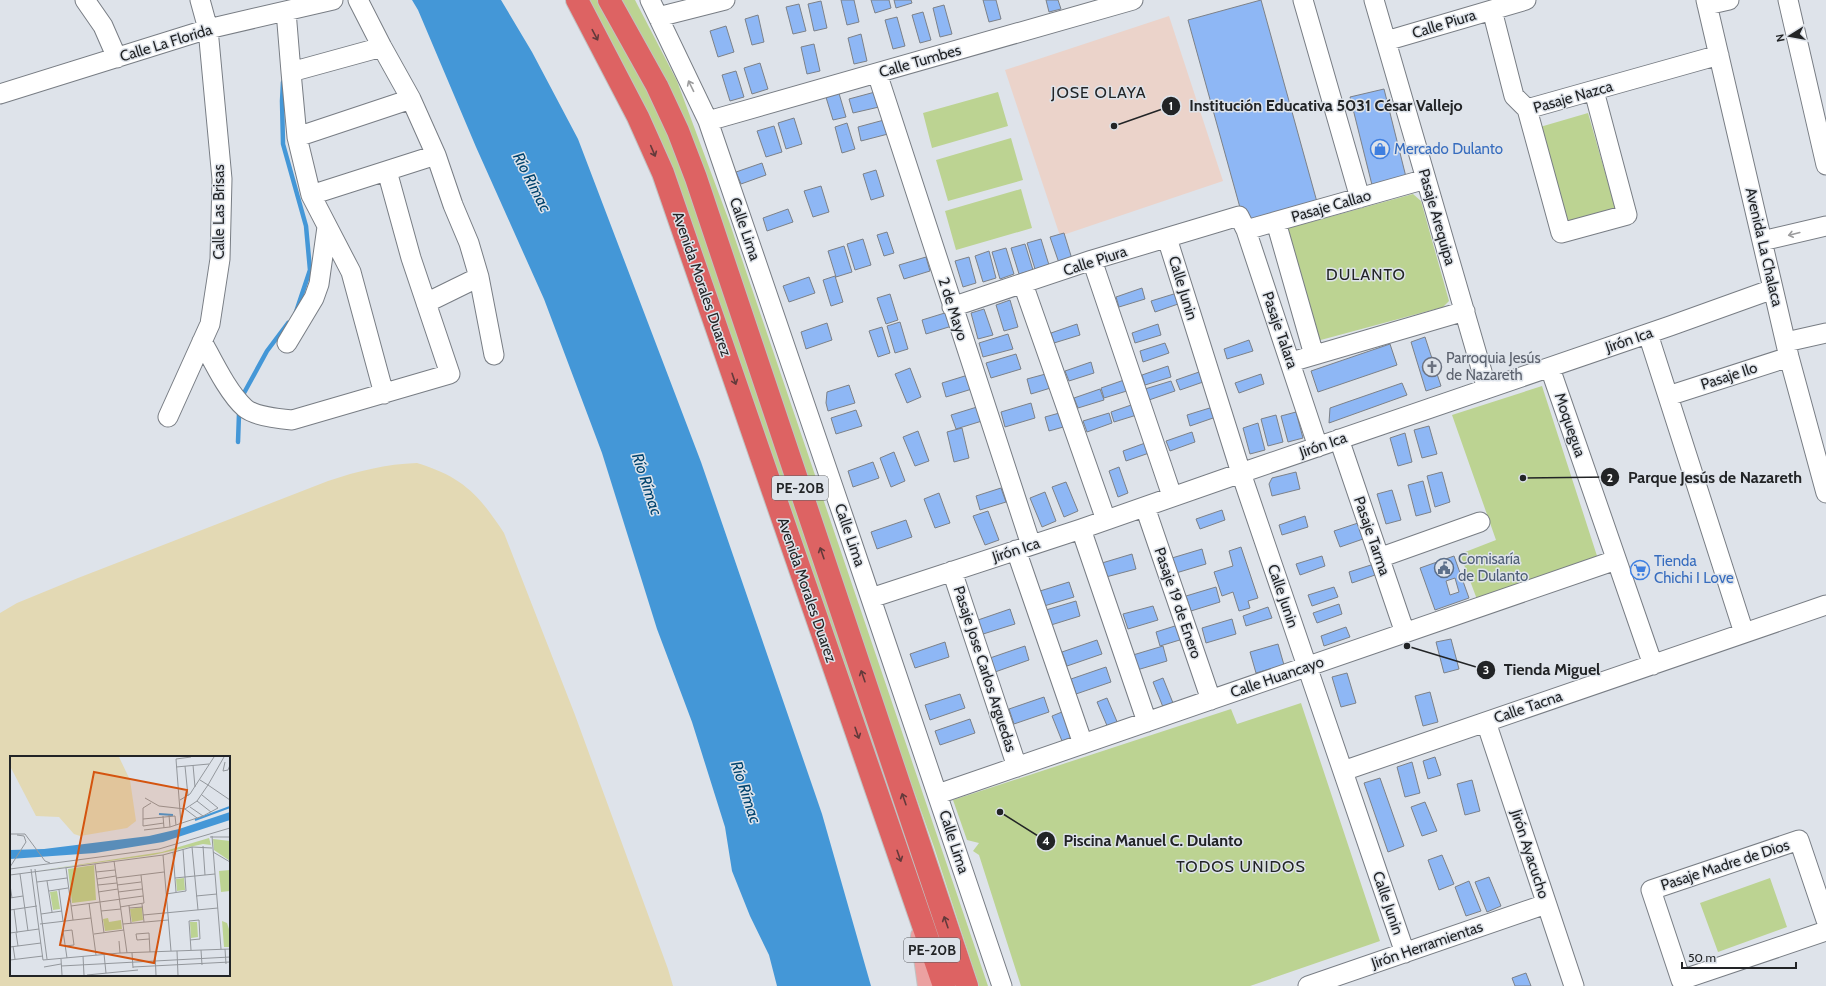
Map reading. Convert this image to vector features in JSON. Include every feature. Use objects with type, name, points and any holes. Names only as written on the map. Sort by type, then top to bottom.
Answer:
[{"type":"highway","name":"Avenida Morales Duarez","points":[[577,0],[638,118],[663,174],[944,986]]},
{"type":"highway","name":"Avenida Morales Duarez","points":[[609,0],[657,86],[678,131],[696,178],[967,986]]},
{"type":"main road","points":[[919,913],[929,986]]},
{"type":"street","points":[[85,0],[103,26],[117,58]]},
{"type":"street","name":"Calle Las Brisas","points":[[168,417],[210,324],[220,259],[222,180],[208,29],[200,0]]},
{"type":"street","name":"Calle La Florida","points":[[0,94],[208,29],[333,0]]},
{"type":"street","points":[[358,0],[411,99],[436,155],[480,277],[494,356]]},
{"type":"street","name":"Calle Lima","points":[[650,0],[708,121],[1002,986]]},
{"type":"street","points":[[658,17],[726,0]]},
{"type":"street","name":"Calle Tumbes","points":[[708,121],[876,73],[1094,5],[1133,0]]},
{"type":"street","points":[[1303,0],[1360,198]]},
{"type":"street","name":"Pasaje Arequipa","points":[[1374,0],[1487,389]]},
{"type":"street","name":"Calle Piura","points":[[1386,41],[1526,0]]},
{"type":"street","points":[[1706,3],[1729,0]]},
{"type":"street","points":[[1788,0],[1826,165]]},
{"type":"street","name":"Avenida La Chalaca","points":[[1706,3],[1773,289],[1826,493]]},
{"type":"street","points":[[1492,10],[1514,96],[1527,109]]},
{"type":"street","points":[[286,11],[297,137],[311,195],[327,227],[346,259],[351,272],[384,394]]},
{"type":"street","points":[[291,72],[382,47]]},
{"type":"street","name":"Pasaje Nazca","points":[[1594,91],[1627,215],[1562,233],[1527,109],[1719,55]]},
{"type":"street","name":"2 de Mayo","points":[[876,73],[952,307],[1083,744]]},
{"type":"street","points":[[297,137],[411,99]]},
{"type":"street","points":[[311,195],[436,155]]},
{"type":"street","points":[[202,341],[228,386],[246,409],[272,418],[292,420],[450,374],[403,230],[387,171]]},
{"type":"street","name":"Pasaje Callao","points":[[1314,355],[1276,222],[1426,179]]},
{"type":"street","name":"Calle Piura","points":[[952,307],[1092,260],[1167,238],[1242,223],[1276,222]]},
{"type":"street","name":"Pasaje Talara","points":[[1242,223],[1291,362],[1318,447]]},
{"type":"street","points":[[1762,242],[1826,226]]},
{"type":"street","points":[[287,343],[314,298],[319,284],[327,227]]},
{"type":"street","name":"Calle Junin","points":[[1167,238],[1241,473],[1405,953]]},
{"type":"street","points":[[1092,260],[1172,496]]},
{"type":"street","points":[[426,303],[480,277]]},
{"type":"street","points":[[1023,284],[1106,520]]},
{"type":"street","name":"Jirón Ica","points":[[871,598],[1081,530],[1172,496],[1550,368],[1773,289]]},
{"type":"street","points":[[1291,362],[1465,311]]},
{"type":"street","name":"Pasaje Ilo","points":[[1668,396],[1826,333]]},
{"type":"street","points":[[1648,334],[1744,633]]},
{"type":"street","name":"Moquegua","points":[[1550,368],[1652,665]]},
{"type":"street","name":"Pasaje Tarma","points":[[1339,439],[1405,633]]},
{"type":"street","name":"Pasaje 19 de Enero","points":[[1145,507],[1211,700]]},
{"type":"street","points":[[1379,558],[1480,522]]},
{"type":"street","points":[[1081,530],[1147,722]]},
{"type":"street","name":"Calle Huancayo","points":[[938,794],[1616,560]]},
{"type":"street","name":"Pasaje Jose Carlos Arguedas","points":[[952,571],[1017,766]]},
{"type":"street","name":"Calle Tacna","points":[[1343,771],[1826,605]]},
{"type":"street","name":"Jirón Ayacucho","points":[[1486,722],[1574,986]]},
{"type":"street","name":"Pasaje Madre de Dios","points":[[1826,920],[1799,840],[1651,890],[1681,980],[1826,931]]},
{"type":"street","name":"Jirón Herramientas","points":[[1308,986],[1546,904]]},
{"type":"shaded area","points":[[1169,16],[1223,181],[1060,236],[1005,70]]},
{"type":"green space","points":[[586,0],[598,0],[630,55],[666,130],[704,232],[956,986],[951,986],[678,197]]},
{"type":"green space","points":[[620,0],[635,0],[677,81],[729,221],[988,986],[979,986],[934,847],[825,542]]},
{"type":"green space","points":[[998,92],[1008,126],[932,148],[923,113]]},
{"type":"green space","points":[[1588,113],[1617,214],[1569,228],[1540,127]]},
{"type":"green space","points":[[1011,138],[1023,180],[948,201],[936,160]]},
{"type":"green space","points":[[1021,189],[1032,228],[956,250],[945,211]]},
{"type":"green space","points":[[1413,194],[1421,201],[1449,301],[1443,307],[1317,341],[1282,230]]},
{"type":"green space","points":[[1542,386],[1598,559],[1478,602],[1460,554],[1496,540],[1452,415]]},
{"type":"green space","points":[[1301,703],[1380,941],[1250,986],[1021,986],[979,855],[973,851],[979,843],[967,840],[953,800],[1231,709],[1237,724]]},
{"type":"green space","points":[[1770,878],[1787,927],[1718,952],[1700,903]]},
{"type":"sand","points":[[417,463],[433,468],[458,481],[478,498],[504,533],[575,715],[673,986],[0,986],[0,613],[17,603],[78,578],[328,481],[350,474],[394,465]]},
{"type":"water","name":"Río Rímac","points":[[412,0],[501,0],[532,52],[578,139],[701,462],[822,814],[871,986],[777,986],[769,955],[750,916],[732,871],[725,827],[692,722],[657,629],[602,453],[544,299],[476,147],[418,10]]},
{"type":"building","points":[[841,0],[854,0],[859,22],[847,25]]},
{"type":"building","points":[[871,0],[889,0],[891,8],[875,13]]},
{"type":"building","points":[[894,0],[911,0],[912,3],[896,8]]},
{"type":"building","points":[[983,0],[996,0],[1001,19],[989,22]]},
{"type":"building","points":[[1046,0],[1058,0],[1061,9],[1049,12]]},
{"type":"building","points":[[1261,0],[1317,202],[1244,222],[1188,20]]},
{"type":"building","points":[[821,1],[827,28],[814,31],[808,4]]},
{"type":"building","points":[[799,4],[806,31],[793,34],[786,7]]},
{"type":"building","points":[[944,5],[952,34],[940,37],[933,8]]},
{"type":"building","points":[[923,12],[931,40],[920,43],[912,15]]},
{"type":"building","points":[[758,15],[764,42],[752,45],[745,19]]},
{"type":"building","points":[[897,17],[905,46],[893,49],[885,20]]},
{"type":"building","points":[[726,26],[734,52],[718,57],[710,31]]},
{"type":"building","points":[[861,34],[867,61],[854,64],[848,38]]},
{"type":"building","points":[[814,44],[820,71],[807,74],[801,47]]},
{"type":"building","points":[[760,63],[768,89],[752,94],[744,68]]},
{"type":"building","points":[[736,71],[744,97],[730,101],[722,75]]},
{"type":"building","points":[[1384,89],[1406,177],[1372,185],[1350,97]]},
{"type":"building","points":[[838,90],[846,117],[833,120],[825,94]]},
{"type":"building","points":[[875,92],[879,107],[853,113],[849,99]]},
{"type":"building","points":[[794,118],[802,144],[786,149],[778,123]]},
{"type":"building","points":[[884,120],[888,134],[861,141],[858,127]]},
{"type":"building","points":[[847,123],[855,149],[842,153],[835,127]]},
{"type":"building","points":[[774,126],[782,152],[766,157],[757,131]]},
{"type":"building","points":[[762,163],[766,175],[741,184],[736,172]]},
{"type":"building","points":[[876,170],[884,196],[871,200],[863,174]]},
{"type":"building","points":[[821,186],[829,212],[813,217],[804,191]]},
{"type":"building","points":[[788,209],[793,222],[767,231],[763,218]]},
{"type":"building","points":[[887,232],[894,253],[884,256],[877,235]]},
{"type":"building","points":[[1064,233],[1072,259],[1059,263],[1050,237]]},
{"type":"building","points":[[863,239],[871,265],[855,270],[847,244]]},
{"type":"building","points":[[1041,239],[1049,265],[1035,269],[1027,243]]},
{"type":"building","points":[[1025,244],[1033,270],[1019,274],[1011,248]]},
{"type":"building","points":[[844,246],[852,272],[836,277],[828,251]]},
{"type":"building","points":[[1006,248],[1014,274],[1000,279],[992,252]]},
{"type":"building","points":[[989,251],[996,278],[983,282],[975,256]]},
{"type":"building","points":[[926,257],[930,271],[904,279],[899,265]]},
{"type":"building","points":[[969,257],[976,283],[963,287],[955,261]]},
{"type":"building","points":[[835,276],[843,302],[831,306],[823,280]]},
{"type":"building","points":[[809,277],[815,293],[789,302],[783,286]]},
{"type":"building","points":[[1142,288],[1145,299],[1119,307],[1116,297]]},
{"type":"building","points":[[1177,293],[1181,303],[1155,312],[1151,301]]},
{"type":"building","points":[[890,294],[898,320],[886,324],[877,298]]},
{"type":"building","points":[[1010,300],[1018,327],[1004,331],[996,305]]},
{"type":"building","points":[[984,309],[993,335],[978,339],[971,313]]},
{"type":"building","points":[[948,312],[952,326],[926,334],[922,320]]},
{"type":"building","points":[[900,322],[908,349],[895,353],[887,326]]},
{"type":"building","points":[[827,323],[832,340],[806,349],[801,332]]},
{"type":"building","points":[[1077,324],[1080,335],[1054,343],[1051,333]]},
{"type":"building","points":[[1158,324],[1161,335],[1135,343],[1132,333]]},
{"type":"building","points":[[882,327],[890,353],[878,357],[869,331]]},
{"type":"building","points":[[1008,334],[1013,349],[983,357],[979,343]]},
{"type":"building","points":[[1425,337],[1441,386],[1426,391],[1411,342]]},
{"type":"building","points":[[1249,340],[1253,351],[1227,359],[1224,349]]},
{"type":"building","points":[[1165,343],[1169,353],[1143,362],[1140,351]]},
{"type":"building","points":[[1390,344],[1397,365],[1318,392],[1311,371]]},
{"type":"building","points":[[1016,354],[1021,369],[991,378],[986,363]]},
{"type":"building","points":[[1091,362],[1094,373],[1069,381],[1065,371]]},
{"type":"building","points":[[1168,366],[1171,377],[1145,385],[1142,375]]},
{"type":"building","points":[[910,368],[921,397],[907,403],[895,374]]},
{"type":"building","points":[[1202,371],[1206,381],[1180,390],[1176,380]]},
{"type":"building","points":[[1053,372],[1057,386],[1031,394],[1027,379]]},
{"type":"building","points":[[1261,374],[1264,384],[1239,393],[1235,383]]},
{"type":"building","points":[[968,375],[972,389],[946,397],[942,383]]},
{"type":"building","points":[[1127,379],[1130,390],[1104,398],[1101,388]]},
{"type":"building","points":[[1171,381],[1175,391],[1149,400],[1145,389]]},
{"type":"building","points":[[1402,383],[1407,395],[1329,423],[1330,408]]},
{"type":"building","points":[[849,385],[855,403],[828,411],[826,403],[827,392]]},
{"type":"building","points":[[1100,389],[1104,400],[1078,408],[1074,398]]},
{"type":"building","points":[[1031,403],[1035,418],[1005,427],[1001,412]]},
{"type":"building","points":[[1137,403],[1140,414],[1114,422],[1111,412]]},
{"type":"building","points":[[977,407],[982,421],[956,429],[951,415]]},
{"type":"building","points":[[1213,407],[1216,417],[1190,426],[1187,415]]},
{"type":"building","points":[[856,410],[862,426],[836,434],[831,418]]},
{"type":"building","points":[[1063,412],[1067,426],[1049,431],[1045,417]]},
{"type":"building","points":[[1296,412],[1303,438],[1288,442],[1281,416]]},
{"type":"building","points":[[1109,413],[1112,423],[1087,432],[1083,421]]},
{"type":"building","points":[[1276,415],[1283,442],[1268,446],[1261,419]]},
{"type":"building","points":[[1258,423],[1265,450],[1250,454],[1243,428]]},
{"type":"building","points":[[1429,426],[1437,454],[1422,458],[1414,430]]},
{"type":"building","points":[[962,428],[969,458],[954,462],[947,432]]},
{"type":"building","points":[[918,431],[929,461],[915,466],[903,437]]},
{"type":"building","points":[[1192,432],[1195,442],[1170,451],[1166,441]]},
{"type":"building","points":[[1405,433],[1412,462],[1398,466],[1390,438]]},
{"type":"building","points":[[1148,442],[1152,452],[1126,461],[1123,451]]},
{"type":"building","points":[[894,452],[905,481],[891,487],[880,458]]},
{"type":"building","points":[[873,462],[879,478],[853,487],[848,471]]},
{"type":"building","points":[[1119,467],[1128,493],[1118,497],[1109,471]]},
{"type":"building","points":[[1296,472],[1300,489],[1272,496],[1269,484],[1272,478]]},
{"type":"building","points":[[1442,472],[1450,502],[1435,507],[1427,476]]},
{"type":"building","points":[[1423,481],[1431,512],[1416,516],[1408,485]]},
{"type":"building","points":[[1066,482],[1078,511],[1064,517],[1052,487]]},
{"type":"building","points":[[1001,488],[1006,502],[980,510],[976,496]]},
{"type":"building","points":[[1392,490],[1401,520],[1386,524],[1377,494]]},
{"type":"building","points":[[1045,492],[1056,521],[1042,527],[1030,498]]},
{"type":"building","points":[[939,493],[950,523],[935,528],[924,499]]},
{"type":"building","points":[[1222,510],[1225,520],[1200,529],[1196,519]]},
{"type":"building","points":[[988,511],[999,540],[985,545],[973,516]]},
{"type":"building","points":[[1305,516],[1308,527],[1282,535],[1279,525]]},
{"type":"building","points":[[906,520],[912,537],[877,549],[871,532]]},
{"type":"building","points":[[1361,522],[1366,538],[1340,547],[1334,531]]},
{"type":"building","points":[[1241,547],[1258,598],[1248,601],[1250,608],[1239,611],[1233,592],[1222,596],[1214,572],[1233,566],[1229,551]]},
{"type":"building","points":[[1202,549],[1206,564],[1176,573],[1172,558]]},
{"type":"building","points":[[1132,554],[1136,569],[1106,577],[1102,563]]},
{"type":"building","points":[[1322,556],[1325,566],[1300,575],[1296,564]]},
{"type":"building","points":[[1454,556],[1469,598],[1435,610],[1420,568]],"holes":[[[1455,578],[1459,592],[1450,595],[1446,581]]]},
{"type":"building","points":[[1374,564],[1378,574],[1352,583],[1349,572]]},
{"type":"building","points":[[1069,582],[1074,597],[1044,606],[1040,591]]},
{"type":"building","points":[[1216,587],[1220,602],[1191,611],[1186,596]]},
{"type":"building","points":[[1334,587],[1338,597],[1312,606],[1308,595]]},
{"type":"building","points":[[1076,601],[1080,616],[1051,625],[1046,610]]},
{"type":"building","points":[[1339,604],[1342,614],[1317,623],[1313,613]]},
{"type":"building","points":[[1153,606],[1158,620],[1128,629],[1123,614]]},
{"type":"building","points":[[1268,607],[1272,618],[1246,626],[1243,616]]},
{"type":"building","points":[[1010,609],[1015,624],[980,635],[975,621]]},
{"type":"building","points":[[1232,619],[1236,634],[1206,643],[1202,628]]},
{"type":"building","points":[[1178,625],[1183,639],[1160,646],[1156,632]]},
{"type":"building","points":[[1346,627],[1350,637],[1324,646],[1321,636]]},
{"type":"building","points":[[1451,639],[1459,669],[1444,673],[1436,642]]},
{"type":"building","points":[[1097,640],[1102,654],[1067,666],[1062,652]]},
{"type":"building","points":[[945,642],[949,657],[915,668],[910,654]]},
{"type":"building","points":[[1278,644],[1284,665],[1256,673],[1250,652]]},
{"type":"building","points":[[1025,646],[1029,660],[995,672],[990,658]]},
{"type":"building","points":[[1163,646],[1167,661],[1137,670],[1133,655]]},
{"type":"building","points":[[1106,667],[1111,682],[1076,694],[1071,679]]},
{"type":"building","points":[[1347,673],[1356,703],[1341,707],[1332,677]]},
{"type":"building","points":[[1163,678],[1173,703],[1163,707],[1153,682]]},
{"type":"building","points":[[1430,692],[1438,722],[1423,726],[1415,696]]},
{"type":"building","points":[[960,694],[965,708],[930,720],[925,705]]},
{"type":"building","points":[[1044,697],[1049,712],[1014,724],[1009,709]]},
{"type":"building","points":[[1107,698],[1118,724],[1108,728],[1097,702]]},
{"type":"building","points":[[1062,712],[1072,737],[1062,741],[1052,716]]},
{"type":"building","points":[[970,719],[975,733],[940,745],[935,731]]},
{"type":"building","points":[[1435,757],[1441,775],[1428,779],[1423,761]]},
{"type":"building","points":[[1412,762],[1420,793],[1405,797],[1397,767]]},
{"type":"building","points":[[1380,778],[1404,846],[1388,852],[1364,783]]},
{"type":"building","points":[[1472,780],[1480,811],[1465,815],[1457,784]]},
{"type":"building","points":[[1425,802],[1437,831],[1422,836],[1411,807]]},
{"type":"building","points":[[1442,855],[1454,884],[1439,890],[1428,860]]},
{"type":"building","points":[[1489,877],[1501,906],[1487,912],[1475,882]]},
{"type":"building","points":[[1469,881],[1481,911],[1466,916],[1455,887]]},
{"type":"building","points":[[1526,973],[1531,986],[1515,986],[1512,978]]},
{"type":"waterway","points":[[283,82],[283,144],[306,226],[310,270],[296,312]]},
{"type":"waterway","points":[[244,393],[267,351],[288,323]]},
{"type":"waterway","points":[[238,442],[239,414]]},
{"type":"place","name":"Institución Educativa 5031 César Vallejo","points":[[1114,126]]},
{"type":"place","name":"Mercado Dulanto","points":[[1380,149]]},
{"type":"place","name":"Parroquia Jesús de Nazareth","points":[[1432,367]]},
{"type":"place","name":"Parque Jesús de Nazareth","points":[[1523,478]]},
{"type":"place","name":"Comisaría de Dulanto","points":[[1444,568]]},
{"type":"place","name":"Tienda Chichi I Love","points":[[1640,570]]},
{"type":"place","name":"Tienda Miguel","points":[[1407,646]]},
{"type":"place","name":"Piscina Manuel C. Dulanto","points":[[1000,812]]},
{"type":"district","name":"JOSE OLAYA","points":[[1099,92]]},
{"type":"district","name":"DULANTO","points":[[1366,274]]},
{"type":"district","name":"TODOS UNIDOS","points":[[1241,866]]}]
